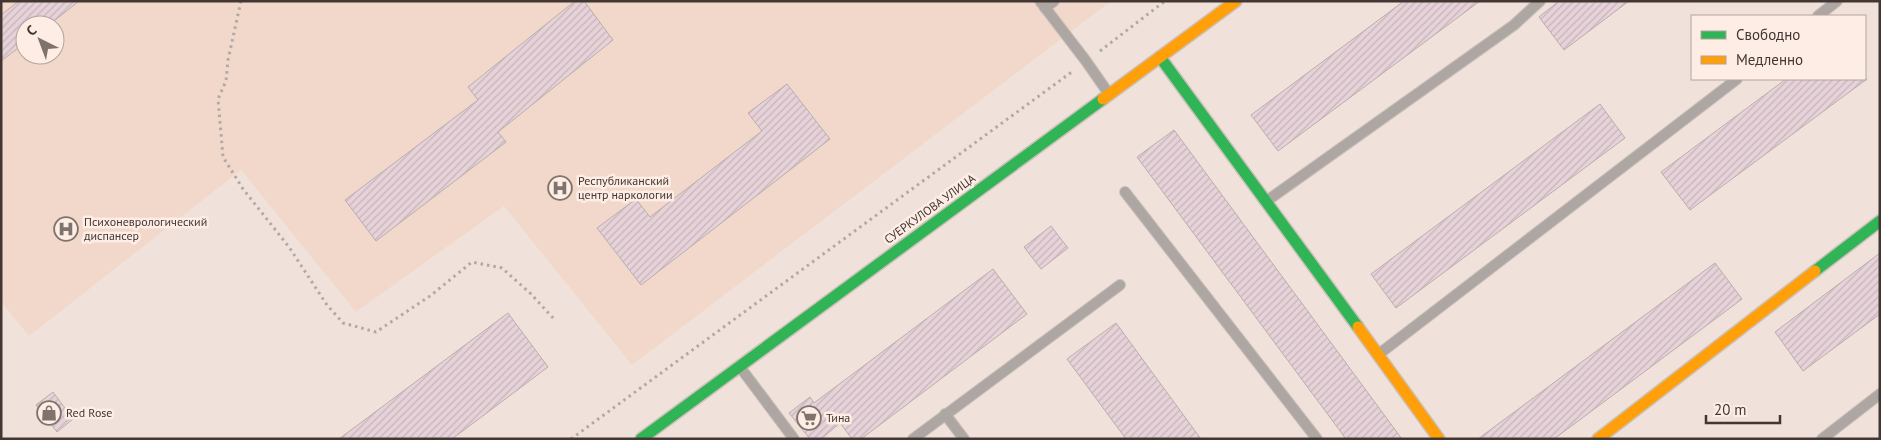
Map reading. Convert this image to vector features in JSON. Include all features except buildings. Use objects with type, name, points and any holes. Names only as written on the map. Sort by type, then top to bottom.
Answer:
[{"type":"street","name":"СУЕРКУЛОВА УЛИЦА","points":[[641,439],[1236,1]]},
{"type":"street","points":[[1160,57],[1439,439]]},
{"type":"street","points":[[1598,439],[1880,221]]},
{"type":"lane","points":[[1267,201],[1514,25],[1540,1]]},
{"type":"lane","points":[[1819,15],[1837,1]]},
{"type":"lane","points":[[1046,3],[1109,94]]},
{"type":"lane","points":[[1378,354],[1736,80]]},
{"type":"lane","points":[[1125,192],[1317,439]]},
{"type":"lane","points":[[913,439],[1120,285]]},
{"type":"lane","points":[[740,366],[794,439]]},
{"type":"lane","points":[[1822,439],[1880,394]]},
{"type":"lane","points":[[945,414],[964,439]]},
{"type":"path","points":[[241,1],[228,60],[226,81],[218,99],[224,157],[242,189],[289,247],[326,305],[343,323],[376,332],[430,296],[472,262],[502,268],[531,294],[554,320]]},
{"type":"path","points":[[571,439],[1165,1]]},
{"type":"shaded area","name":"Республиканский центр наркологии","points":[[1,1],[1111,1],[632,365],[504,206],[356,312],[241,170],[29,336],[1,302]]},
{"type":"traffic: fast","points":[[1160,57],[1358,327]]},
{"type":"traffic: fast","points":[[641,439],[1103,99]]},
{"type":"traffic: fast","points":[[1815,271],[1880,221]]},
{"type":"traffic: slow","points":[[1103,99],[1236,1]]},
{"type":"traffic: slow","points":[[1598,439],[1815,271]]},
{"type":"traffic: slow","points":[[1358,327],[1439,439]]},
{"type":"place","name":"Республиканский центр наркологии","points":[[560,188]]},
{"type":"place","name":"Психоневрологический диспансер","points":[[66,229]]},
{"type":"place","name":"Red Rose","points":[[49,413]]},
{"type":"place","name":"Тина","points":[[809,418]]}]
